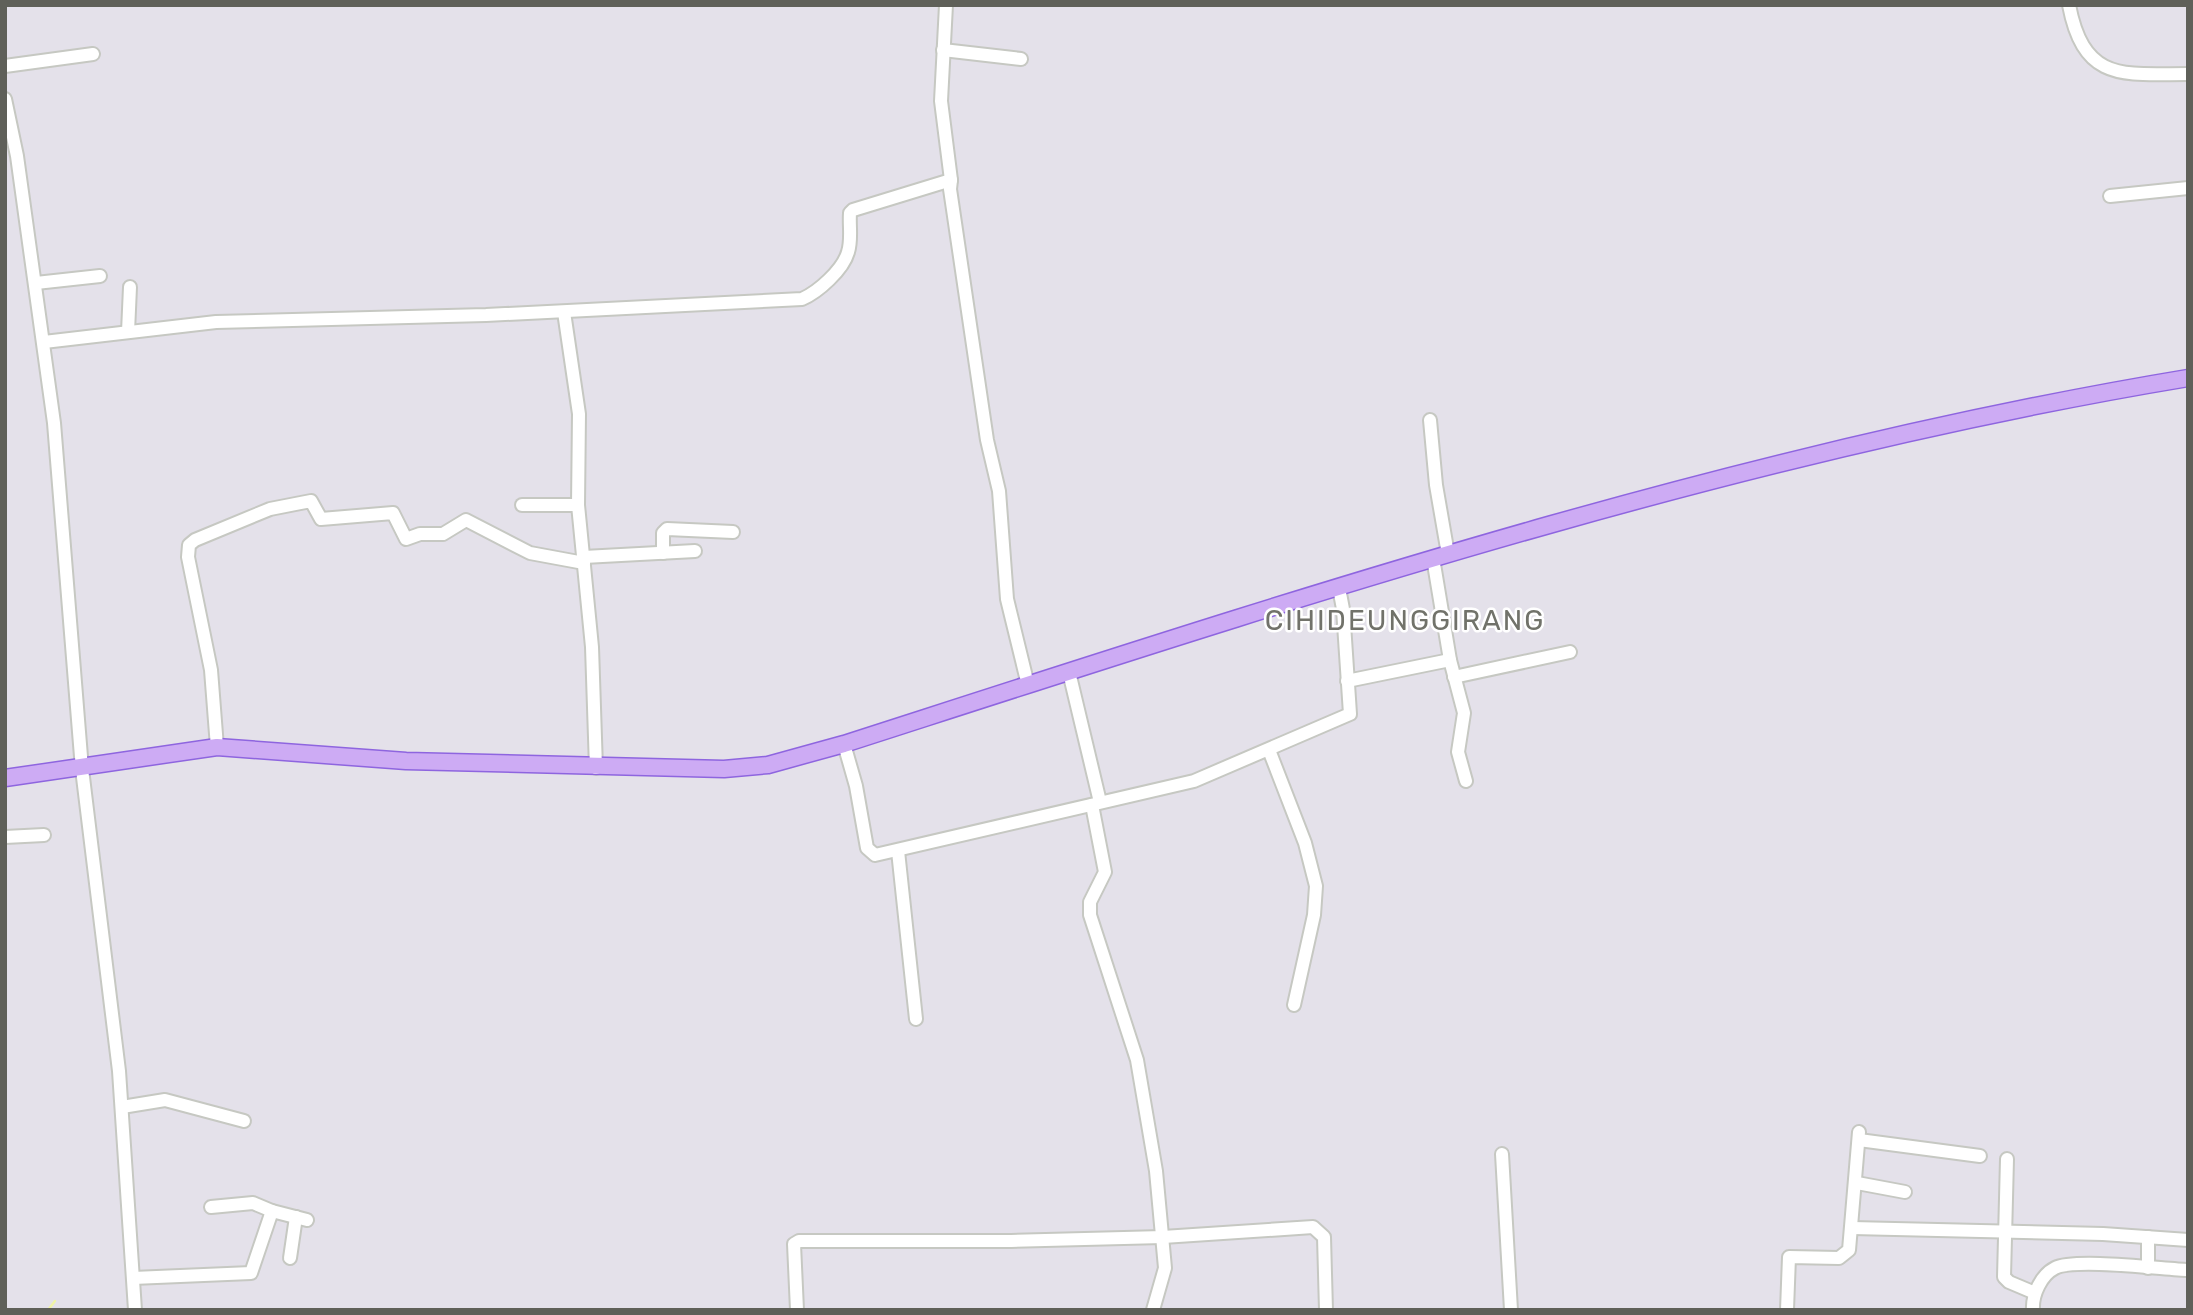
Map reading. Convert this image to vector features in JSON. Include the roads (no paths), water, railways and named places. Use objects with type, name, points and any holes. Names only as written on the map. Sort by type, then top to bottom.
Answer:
[{"type":"main road","points":[[5,778],[82,769],[173,752],[217,747],[406,761],[596,768],[749,768],[844,744],[1440,556],[1564,520],[1848,448],[2188,378]]},
{"type":"street","points":[[946,5],[941,101],[950,189],[978,378],[999,491],[1007,599],[1028,685]]},
{"type":"street","points":[[2069,5],[2081,44],[2103,66],[2120,74],[2188,74]]},
{"type":"street","points":[[943,50],[1021,59]]},
{"type":"street","points":[[5,66],[93,54]]},
{"type":"street","points":[[5,99],[44,342],[70,600],[82,769],[122,1107],[135,1310]]},
{"type":"street","points":[[44,342],[216,322],[564,312],[802,299],[819,289],[844,260],[848,251],[850,214],[853,210],[951,180]]},
{"type":"street","points":[[2110,197],[2188,188]]},
{"type":"street","points":[[36,283],[100,276]]},
{"type":"street","points":[[128,332],[130,287]]},
{"type":"street","points":[[564,312],[579,414],[578,505],[592,647],[596,768]]},
{"type":"street","points":[[1430,421],[1450,660],[1464,713],[1458,752],[1466,781]]},
{"type":"street","points":[[217,747],[211,670],[188,556],[189,545],[195,540],[270,509],[311,500],[321,519],[393,513],[406,539],[420,534],[443,534],[466,520],[530,553],[584,560],[695,551]]},
{"type":"street","points":[[522,505],[578,505]]},
{"type":"street","points":[[663,553],[663,533],[667,529],[733,532]]},
{"type":"street","points":[[844,744],[856,786],[867,848],[875,855],[1194,781],[1350,714],[1343,609],[1339,588]]},
{"type":"street","points":[[1454,677],[1570,652]]},
{"type":"street","points":[[1347,681],[1450,660]]},
{"type":"street","points":[[1069,672],[1096,803],[1105,868],[1104,877],[1090,902],[1090,915],[1137,1060],[1157,1177],[1163,1237],[1163,1284],[1153,1310]]},
{"type":"street","points":[[1269,750],[1305,843],[1316,886],[1314,915],[1294,1005]]},
{"type":"street","points":[[5,837],[44,835]]},
{"type":"street","points":[[898,851],[916,1019]]},
{"type":"street","points":[[122,1107],[165,1100],[244,1121]]},
{"type":"street","points":[[1787,1310],[1789,1257],[1844,1256],[1849,1250],[1857,1183],[1859,1136],[1980,1156]]},
{"type":"street","points":[[1502,1154],[1511,1310]]},
{"type":"street","points":[[2007,1159],[2004,1277],[2009,1282],[2035,1293]]},
{"type":"street","points":[[1857,1183],[1905,1192]]},
{"type":"street","points":[[211,1207],[253,1203],[301,1218],[290,1258]]},
{"type":"street","points":[[133,1278],[251,1273],[272,1211]]},
{"type":"street","points":[[1852,1228],[2188,1240]]},
{"type":"street","points":[[797,1310],[793,1256],[794,1244],[799,1241],[888,1243],[1163,1237],[1318,1229],[1324,1237],[1326,1310]]},
{"type":"street","points":[[2148,1237],[2148,1268]]},
{"type":"street","points":[[2033,1310],[2035,1293],[2057,1267],[2188,1270]]},
{"type":"waterway","points":[[48,1310],[55,1301]]},
{"type":"district","name":"CIHIDEUNGGIRANG","points":[[1405,620]]}]
